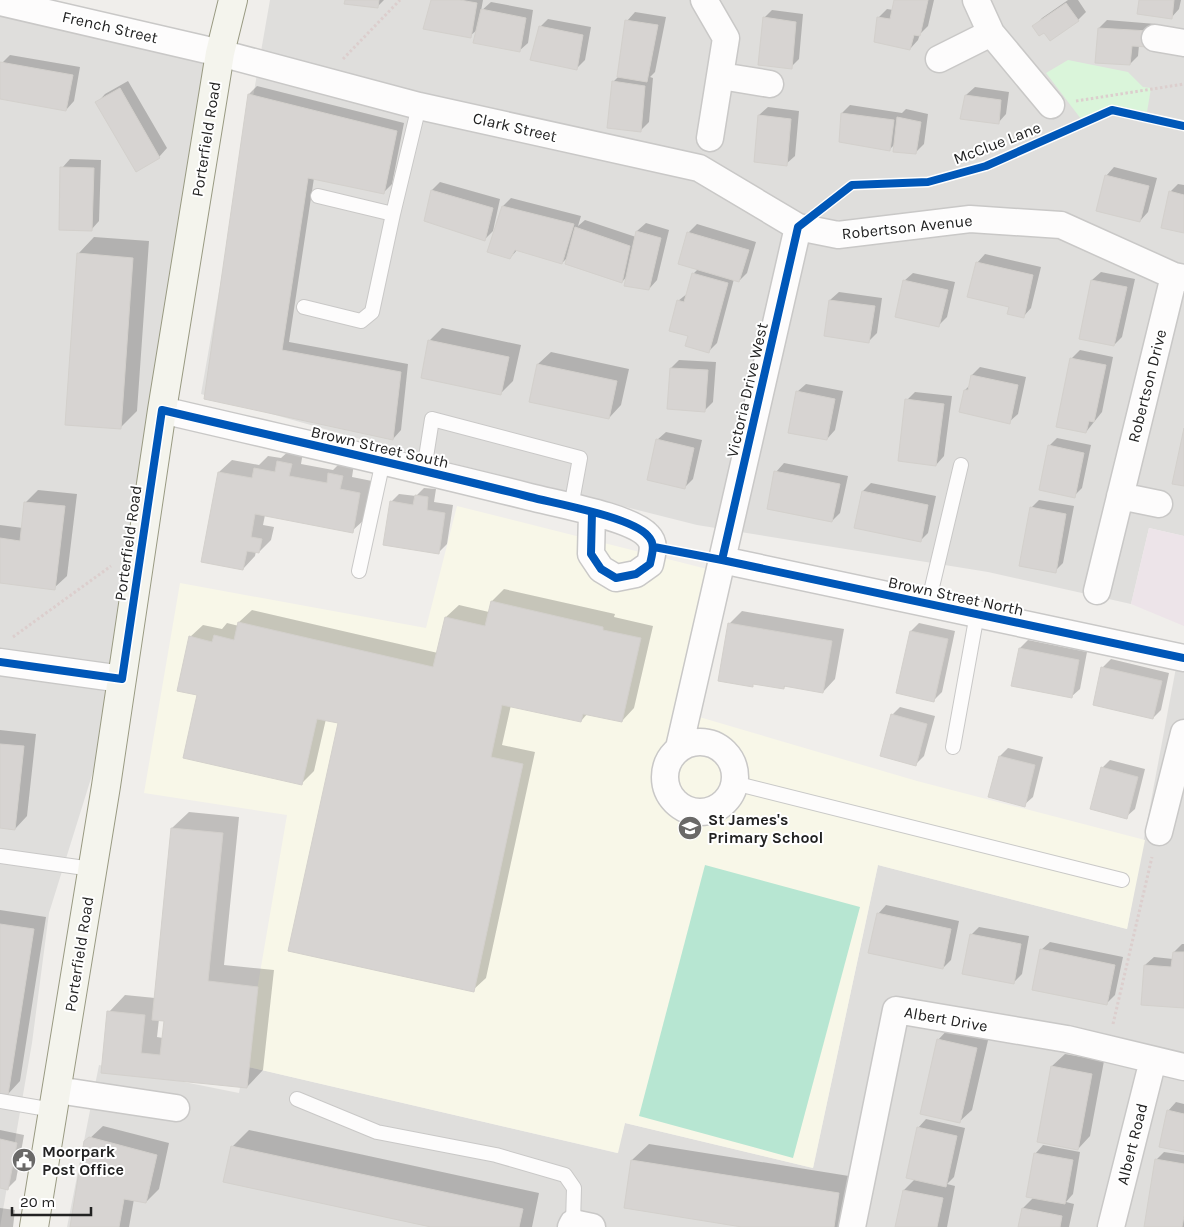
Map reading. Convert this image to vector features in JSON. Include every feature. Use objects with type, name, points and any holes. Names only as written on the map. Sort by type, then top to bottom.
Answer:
[{"type":"street","name":"Porterfield Road","points":[[34,1227],[220,52],[233,0]]},
{"type":"street","points":[[704,0],[726,38],[710,138]]},
{"type":"street","points":[[976,0],[991,33],[1051,105]]},
{"type":"street","name":"French Street","points":[[0,2],[220,52]]},
{"type":"street","points":[[939,59],[991,33]]},
{"type":"street","points":[[1155,38],[1184,44]]},
{"type":"street","name":"Clark Street","points":[[220,52],[419,106],[699,168],[798,227]]},
{"type":"street","points":[[721,76],[770,84]]},
{"type":"street","name":"Robertson Avenue","points":[[798,227],[838,235],[970,219],[1060,224],[1179,277]]},
{"type":"street","name":"Victoria Drive West","points":[[679,748],[798,227]]},
{"type":"street","name":"Robertson Drive","points":[[1097,590],[1120,496],[1179,277]]},
{"type":"street","name":"Brown Street South","points":[[162,410],[424,470],[629,522],[648,536],[654,547]]},
{"type":"street","points":[[1120,496],[1159,504]]},
{"type":"street","points":[[581,510],[591,554],[601,569],[616,578],[636,574],[650,564],[654,547]]},
{"type":"street","name":"Brown Street North","points":[[722,560],[1184,658]]},
{"type":"street","points":[[4,651],[122,679]]},
{"type":"street","points":[[1159,832],[1184,733]]},
{"type":"street","points":[[702,741],[714,744],[724,750],[731,760],[735,771],[734,783],[724,803],[714,809],[703,812],[692,811],[672,799],[664,778],[670,756],[679,748],[690,742],[702,741]]},
{"type":"street","name":"Albert Drive","points":[[852,1227],[896,1010],[1067,1039],[1184,1067]]},
{"type":"street","name":"Albert Road","points":[[1111,1227],[1154,1060]]},
{"type":"street","points":[[55,1100],[176,1108]]},
{"type":"lane","points":[[304,307],[361,321],[372,312],[392,214],[419,106]]},
{"type":"lane","points":[[318,196],[392,214]]},
{"type":"lane","points":[[424,470],[432,419],[580,458],[581,510]]},
{"type":"lane","points":[[359,571],[383,461]]},
{"type":"lane","points":[[928,604],[961,464]]},
{"type":"lane","points":[[953,747],[978,614]]},
{"type":"lane","points":[[734,783],[1122,880]]},
{"type":"lane","points":[[0,856],[92,869]]},
{"type":"lane","points":[[297,1099],[377,1132],[496,1155],[565,1175],[574,1188],[579,1226]]},
{"type":"lane","points":[[0,1101],[55,1100]]},
{"type":"path","points":[[322,81],[400,0]]},
{"type":"path","points":[[1051,105],[1184,84]]},
{"type":"path","points":[[4,651],[142,544]]},
{"type":"path","points":[[654,547],[722,560]]},
{"type":"path","points":[[1107,1049],[1159,832]]},
{"type":"shaded area","points":[[270,0],[1184,0],[1184,536],[1149,528],[1131,604],[988,572],[697,525],[392,448],[201,394]]},
{"type":"shaded area","points":[[0,2],[220,53],[122,679],[49,913],[32,1043],[0,1227]]},
{"type":"shaded area","name":"St James's Primary School","points":[[457,506],[723,573],[689,714],[917,781],[1145,840],[1127,929],[878,865],[813,1168],[625,1123],[618,1153],[244,1066],[287,815],[144,793],[180,583],[426,628]]},
{"type":"shaded area","points":[[1149,528],[1184,536],[1184,626],[1131,604]]},
{"type":"shaded area","points":[[1178,657],[1184,659],[1184,1227],[67,1227],[99,1065],[239,1093],[244,1066],[617,1153],[625,1123],[813,1168],[878,865],[1127,929]]},
{"type":"green space","points":[[1068,60],[1128,72],[1143,87],[1151,88],[1147,112],[1111,105],[1081,119],[1046,73]]},
{"type":"green space","points":[[705,865],[860,907],[793,1158],[639,1116]]},
{"type":"building","points":[[345,0],[379,0],[378,8],[344,4]]},
{"type":"building","points":[[431,0],[460,0],[477,3],[471,38],[423,29]]},
{"type":"building","points":[[894,0],[928,0],[920,36],[914,35],[910,50],[874,42],[877,17],[890,19]]},
{"type":"building","points":[[1139,0],[1174,0],[1172,19],[1137,14]]},
{"type":"building","points":[[1066,3],[1079,21],[1050,41],[1044,33],[1039,36],[1032,26]]},
{"type":"building","points":[[481,9],[526,18],[520,52],[473,43]]},
{"type":"building","points":[[763,17],[796,22],[792,69],[758,65]]},
{"type":"building","points":[[625,20],[658,25],[647,82],[617,77]]},
{"type":"building","points":[[539,26],[583,35],[577,70],[530,60]]},
{"type":"building","points":[[1098,28],[1149,31],[1148,47],[1132,46],[1130,65],[1095,63]]},
{"type":"building","points":[[0,62],[73,75],[66,111],[0,99]]},
{"type":"building","points":[[612,81],[645,86],[641,132],[607,128]]},
{"type":"building","points":[[120,88],[160,158],[136,172],[95,102]]},
{"type":"building","points":[[248,94],[397,131],[384,194],[308,178],[282,350],[401,372],[393,440],[204,399]]},
{"type":"building","points":[[965,95],[1001,100],[999,124],[960,119]]},
{"type":"building","points":[[841,113],[894,120],[890,151],[839,142]]},
{"type":"building","points":[[758,115],[791,119],[787,166],[754,162]]},
{"type":"building","points":[[897,117],[921,122],[916,154],[893,152]]},
{"type":"building","points":[[60,167],[94,168],[92,231],[59,230]]},
{"type":"building","points":[[1105,175],[1149,186],[1140,222],[1096,211]]},
{"type":"building","points":[[431,190],[493,208],[485,241],[424,221]]},
{"type":"building","points":[[1169,191],[1184,195],[1184,233],[1161,228]]},
{"type":"building","points":[[502,206],[574,224],[562,264],[515,250],[510,259],[487,252]]},
{"type":"building","points":[[575,227],[630,246],[622,283],[565,264]]},
{"type":"building","points":[[636,231],[661,238],[649,290],[624,286]]},
{"type":"building","points":[[687,232],[749,250],[739,282],[678,264]]},
{"type":"building","points":[[77,253],[133,258],[121,429],[65,425]]},
{"type":"building","points":[[976,262],[1033,275],[1024,318],[1007,314],[1009,307],[967,297]]},
{"type":"building","points":[[692,273],[728,283],[709,353],[685,346],[688,336],[669,331],[677,300],[684,302]]},
{"type":"building","points":[[903,280],[948,290],[939,327],[895,317]]},
{"type":"building","points":[[1091,280],[1127,287],[1114,346],[1079,339]]},
{"type":"building","points":[[829,300],[875,306],[869,343],[824,336]]},
{"type":"building","points":[[428,340],[509,357],[501,395],[421,378]]},
{"type":"building","points":[[1070,358],[1106,365],[1094,422],[1089,421],[1086,433],[1056,427]]},
{"type":"building","points":[[537,364],[617,381],[609,419],[529,402]]},
{"type":"building","points":[[670,368],[708,370],[705,412],[667,409]]},
{"type":"building","points":[[971,375],[1018,385],[1010,424],[959,412],[964,390],[968,390]]},
{"type":"building","points":[[796,391],[835,399],[827,440],[788,433]]},
{"type":"building","points":[[905,399],[944,404],[936,466],[898,461]]},
{"type":"building","points":[[1184,428],[1184,486],[1172,484]]},
{"type":"building","points":[[656,439],[694,448],[685,489],[647,480]]},
{"type":"building","points":[[1048,445],[1084,453],[1075,498],[1039,490]]},
{"type":"building","points":[[277,461],[292,464],[289,476],[327,483],[328,473],[343,476],[340,489],[360,493],[353,533],[255,514],[251,537],[262,539],[259,553],[247,551],[243,570],[201,562],[218,472],[252,478],[254,468],[275,472]]},
{"type":"building","points":[[774,471],[840,484],[832,522],[767,509]]},
{"type":"building","points":[[862,491],[928,505],[921,542],[854,528]]},
{"type":"building","points":[[415,495],[428,497],[427,510],[445,513],[439,554],[383,545],[390,501],[413,505]]},
{"type":"building","points":[[24,502],[65,506],[55,590],[0,583],[0,538],[20,541]]},
{"type":"building","points":[[1030,507],[1066,514],[1056,573],[1019,566]]},
{"type":"building","points":[[491,601],[603,627],[603,630],[641,638],[622,722],[583,714],[581,722],[502,705],[491,757],[523,764],[474,992],[288,951],[338,723],[317,719],[302,785],[183,758],[197,695],[177,691],[189,636],[212,642],[214,635],[234,640],[238,622],[433,667],[445,617],[485,626]]},
{"type":"building","points":[[728,623],[832,641],[823,693],[784,686],[784,689],[753,684],[753,687],[718,681]]},
{"type":"building","points":[[910,631],[948,639],[934,702],[896,693]]},
{"type":"building","points":[[1019,648],[1079,660],[1072,698],[1011,686]]},
{"type":"building","points":[[1101,667],[1162,681],[1153,719],[1093,705]]},
{"type":"building","points":[[891,714],[927,724],[916,766],[880,756]]},
{"type":"building","points":[[0,744],[24,746],[15,830],[0,828]]},
{"type":"building","points":[[999,756],[1035,765],[1025,807],[988,797]]},
{"type":"building","points":[[1101,767],[1138,777],[1127,819],[1090,809]]},
{"type":"building","points":[[171,828],[223,833],[208,981],[258,987],[247,1088],[101,1073],[107,1011],[145,1015],[141,1053],[160,1055],[164,1021],[152,1020]]},
{"type":"building","points":[[877,913],[951,929],[943,969],[868,953]]},
{"type":"building","points":[[0,924],[34,929],[8,1095],[0,1094]]},
{"type":"building","points":[[970,934],[1021,944],[1014,984],[962,974]]},
{"type":"building","points":[[1040,949],[1115,965],[1107,1005],[1032,990]]},
{"type":"building","points":[[1173,952],[1184,952],[1184,1008],[1141,1005],[1144,965],[1171,967]]},
{"type":"building","points":[[937,1039],[977,1048],[960,1123],[920,1114]]},
{"type":"building","points":[[1051,1066],[1092,1074],[1078,1150],[1037,1142]]},
{"type":"building","points":[[1167,1110],[1184,1114],[1184,1152],[1159,1147]]},
{"type":"building","points":[[917,1127],[957,1136],[946,1187],[906,1178]]},
{"type":"building","points":[[89,1137],[157,1155],[146,1203],[124,1199],[119,1227],[70,1227],[84,1141]]},
{"type":"building","points":[[0,1139],[17,1143],[8,1190],[0,1188]]},
{"type":"building","points":[[231,1146],[523,1209],[519,1227],[431,1227],[223,1182]]},
{"type":"building","points":[[1034,1153],[1073,1160],[1065,1204],[1026,1197]]},
{"type":"building","points":[[1155,1159],[1184,1164],[1184,1216],[1182,1227],[1144,1227]]},
{"type":"building","points":[[631,1160],[839,1193],[834,1227],[742,1227],[624,1208]]},
{"type":"building","points":[[903,1190],[943,1198],[937,1227],[895,1227]]},
{"type":"building","points":[[1022,1208],[1062,1216],[1060,1227],[1018,1227]]},
{"type":"cycle path","name":"McClue Lane","points":[[722,560],[798,227],[852,185],[928,182],[986,166],[1112,110],[1184,126]]},
{"type":"cycle path","points":[[0,662],[122,679],[162,410],[438,474],[575,507],[611,517],[639,529],[648,536],[653,546],[650,564],[636,574],[616,578],[601,569],[591,554],[592,512]]},
{"type":"cycle path","points":[[654,547],[1184,658]]},
{"type":"place","name":"St James's Primary School","points":[[690,828]]},
{"type":"place","name":"Moorpark Post Office","points":[[24,1160]]}]
